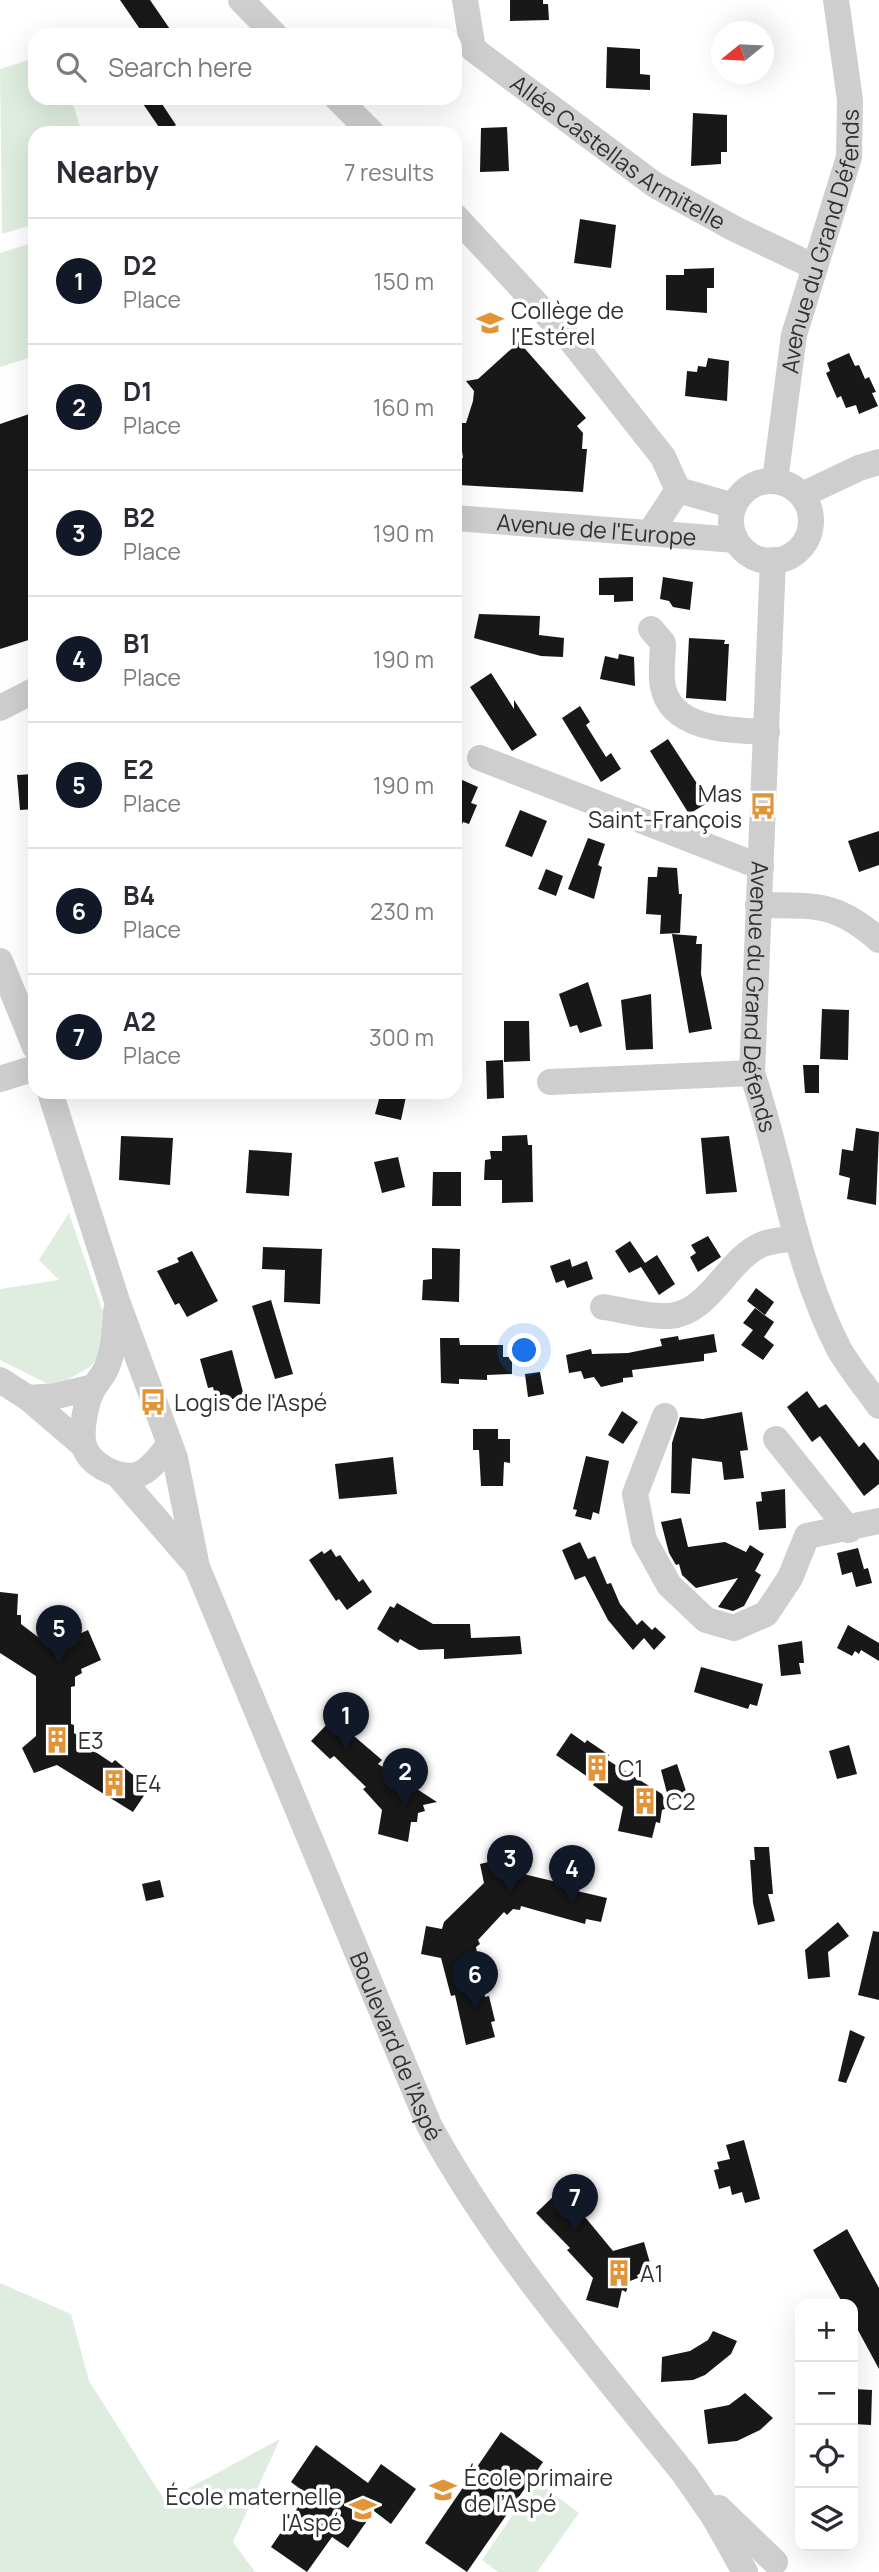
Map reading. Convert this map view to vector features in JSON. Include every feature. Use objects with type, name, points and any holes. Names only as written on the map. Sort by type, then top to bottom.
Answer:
[{"type":"street","points":[[241,0],[268,28]]},
{"type":"street","name":"Allée Castellas Armitelle","points":[[465,0],[473,49],[656,185],[736,229],[815,267]]},
{"type":"street","name":"Avenue du Grand Défends","points":[[775,481],[794,335],[849,157],[850,100],[835,0]]},
{"type":"street","points":[[344,105],[365,126]]},
{"type":"street","points":[[462,224],[573,343],[663,457],[678,490],[734,506]]},
{"type":"street","points":[[802,495],[859,468],[879,462]]},
{"type":"street","points":[[775,481],[794,488],[802,495],[810,515],[807,536],[794,553],[773,560],[755,557],[736,540],[731,517],[734,506],[750,486],[775,481]]},
{"type":"street","points":[[651,531],[678,490]]},
{"type":"street","name":"Avenue de l'Europe","points":[[462,518],[736,540]]},
{"type":"street","name":"Avenue du Grand Défends","points":[[773,560],[752,1073],[766,1113],[796,1238],[820,1308],[840,1351],[879,1406]]},
{"type":"street","points":[[651,629],[663,643],[663,687],[672,707],[708,728],[767,733]]},
{"type":"street","points":[[0,708],[28,694]]},
{"type":"street","points":[[480,758],[761,867]]},
{"type":"street","points":[[758,905],[823,906],[861,924],[879,940]]},
{"type":"street","points":[[0,961],[28,1030]]},
{"type":"street","points":[[0,1079],[28,1070]]},
{"type":"street","points":[[550,1082],[752,1073]]},
{"type":"street","points":[[0,1380],[28,1398],[84,1446],[97,1464],[118,1475],[138,1475],[169,1446],[117,1301],[52,1099]]},
{"type":"street","points":[[603,1307],[670,1316],[693,1306],[717,1287],[735,1265],[762,1244],[796,1238]]},
{"type":"street","points":[[84,1446],[84,1419],[96,1385],[107,1368],[114,1343],[117,1301]]},
{"type":"street","points":[[28,1398],[56,1396],[116,1379],[132,1382],[150,1392]]},
{"type":"street","points":[[665,1416],[635,1494],[644,1540],[669,1585],[706,1620],[734,1628],[766,1614],[790,1578],[807,1536],[849,1530],[879,1521]]},
{"type":"street","points":[[776,1439],[849,1530]]},
{"type":"street","name":"Boulevard de l'Aspé","points":[[169,1446],[175,1458],[197,1567],[429,2125],[451,2166],[530,2276],[685,2475],[714,2517],[745,2572]]},
{"type":"street","name":"Boulevard de l'Aspé","points":[[118,1475],[158,1517],[197,1567]]},
{"type":"street","name":"Boulevard de l'Aspé","points":[[685,2475],[773,2569]]},
{"type":"green space","points":[[28,60],[28,105],[73,105],[80,126],[28,126],[28,226],[2,234],[0,69]]},
{"type":"green space","points":[[28,244],[28,358],[0,367],[0,253]]},
{"type":"green space","points":[[69,1213],[104,1315],[99,1356],[90,1367],[62,1383],[46,1383],[0,1360],[0,1289],[59,1280],[39,1260]]},
{"type":"green space","points":[[0,2283],[71,2314],[89,2381],[165,2501],[280,2439],[233,2542],[255,2572],[0,2572]]},
{"type":"green space","points":[[536,2481],[579,2513],[537,2572],[498,2572],[482,2560]]},
{"type":"building","points":[[120,0],[150,0],[169,28],[139,28]]},
{"type":"building","points":[[510,0],[543,0],[543,4],[548,4],[549,20],[510,21]]},
{"type":"building","points":[[607,47],[640,49],[640,74],[650,75],[650,90],[606,88]]},
{"type":"building","points":[[144,105],[163,105],[176,125],[158,126]]},
{"type":"building","points":[[693,113],[727,115],[727,152],[721,152],[721,164],[691,166]]},
{"type":"building","points":[[507,127],[509,171],[480,172],[481,128]]},
{"type":"building","points":[[580,219],[616,225],[611,268],[574,263]]},
{"type":"building","points":[[714,268],[714,288],[707,288],[707,313],[666,310],[666,275],[684,275],[684,269]]},
{"type":"building","points":[[519,342],[586,418],[577,426],[583,433],[582,449],[587,449],[583,492],[462,485],[462,423],[466,423],[474,391],[466,381],[478,379]]},
{"type":"building","points":[[849,353],[855,366],[859,365],[865,379],[869,377],[876,392],[872,393],[878,406],[859,414],[856,405],[846,408],[841,396],[837,398],[826,373],[830,371],[827,363]]},
{"type":"building","points":[[708,358],[729,361],[727,401],[685,396],[687,371],[697,372],[698,366],[706,367]]},
{"type":"building","points":[[28,414],[28,640],[0,649],[0,424]]},
{"type":"building","points":[[633,577],[633,601],[614,602],[614,595],[599,595],[599,578]]},
{"type":"building","points":[[663,577],[693,582],[690,610],[673,607],[669,601],[660,599]]},
{"type":"building","points":[[479,614],[540,616],[539,635],[564,638],[563,657],[541,656],[474,638]]},
{"type":"building","points":[[689,638],[725,640],[724,644],[729,644],[726,701],[686,698]]},
{"type":"building","points":[[619,654],[634,657],[635,686],[600,679],[605,656],[618,659]]},
{"type":"building","points":[[491,673],[514,709],[514,700],[537,735],[512,751],[470,687]]},
{"type":"building","points":[[580,706],[590,722],[586,725],[606,757],[611,753],[621,769],[601,782],[562,718]]},
{"type":"building","points":[[668,739],[709,802],[689,814],[650,751]]},
{"type":"building","points":[[28,774],[28,809],[20,810],[17,775]]},
{"type":"building","points":[[462,780],[478,787],[471,803],[477,805],[469,824],[463,822],[462,824]]},
{"type":"building","points":[[520,810],[547,821],[532,857],[505,846]]},
{"type":"building","points":[[879,831],[879,865],[859,872],[848,841]]},
{"type":"building","points":[[588,838],[605,844],[598,865],[602,867],[594,899],[568,889]]},
{"type":"building","points":[[658,867],[677,868],[679,894],[682,894],[680,933],[660,934],[661,915],[646,914],[648,877],[657,877]]},
{"type":"building","points":[[546,869],[563,876],[556,896],[538,889]]},
{"type":"building","points":[[672,934],[697,936],[696,944],[702,944],[701,974],[712,1029],[689,1033]]},
{"type":"building","points":[[588,982],[602,1026],[580,1033],[577,1025],[570,1027],[559,994]]},
{"type":"building","points":[[651,994],[653,1049],[626,1050],[621,1000]]},
{"type":"building","points":[[822,1009],[849,1010],[848,1060],[820,1059]]},
{"type":"building","points":[[504,1021],[529,1021],[530,1061],[504,1062]]},
{"type":"building","points":[[503,1060],[504,1098],[487,1099],[486,1061]]},
{"type":"building","points":[[803,1065],[819,1065],[819,1093],[805,1093]]},
{"type":"building","points":[[379,1099],[406,1099],[401,1120],[375,1114]]},
{"type":"building","points":[[856,1128],[879,1132],[876,1205],[847,1199],[850,1178],[839,1175],[842,1149],[853,1151]]},
{"type":"building","points":[[527,1135],[528,1145],[532,1145],[533,1202],[502,1203],[502,1180],[484,1180],[485,1160],[491,1159],[490,1151],[502,1151],[502,1136]]},
{"type":"building","points":[[121,1136],[173,1138],[170,1185],[119,1180]]},
{"type":"building","points":[[729,1136],[737,1192],[706,1194],[701,1138]]},
{"type":"building","points":[[249,1150],[292,1153],[289,1196],[246,1193]]},
{"type":"building","points":[[398,1157],[405,1187],[382,1193],[374,1162]]},
{"type":"building","points":[[433,1172],[461,1172],[461,1206],[432,1206]]},
{"type":"building","points":[[708,1236],[721,1257],[698,1272],[690,1257],[696,1253],[691,1245]]},
{"type":"building","points":[[630,1241],[645,1263],[657,1255],[675,1284],[659,1295],[641,1267],[629,1273],[615,1251]]},
{"type":"building","points":[[263,1247],[322,1249],[320,1304],[284,1302],[285,1270],[262,1269]]},
{"type":"building","points":[[432,1248],[460,1249],[459,1302],[422,1300],[423,1280],[432,1279]]},
{"type":"building","points":[[192,1251],[218,1301],[187,1317],[179,1303],[175,1305],[157,1271],[179,1262],[177,1258]]},
{"type":"building","points":[[570,1259],[572,1267],[587,1261],[593,1279],[567,1288],[564,1280],[556,1283],[550,1266]]},
{"type":"building","points":[[756,1288],[774,1302],[765,1315],[747,1301]]},
{"type":"building","points":[[271,1300],[293,1374],[275,1379],[252,1306]]},
{"type":"building","points":[[755,1308],[774,1322],[764,1337],[774,1345],[763,1360],[741,1345],[753,1330],[743,1323]]},
{"type":"building","points":[[714,1334],[717,1352],[704,1354],[704,1361],[632,1370],[633,1377],[601,1387],[594,1377],[584,1379],[581,1371],[569,1373],[566,1355],[591,1349],[592,1354],[628,1353],[662,1346],[660,1339],[678,1336],[679,1340]]},
{"type":"building","points":[[440,1338],[459,1338],[460,1345],[503,1345],[503,1357],[512,1357],[512,1374],[487,1375],[487,1380],[459,1379],[459,1384],[441,1383]]},
{"type":"building","points":[[232,1350],[244,1396],[217,1403],[213,1387],[208,1388],[200,1359]]},
{"type":"building","points":[[540,1372],[544,1394],[528,1397],[525,1374]]},
{"type":"building","points":[[807,1391],[819,1408],[826,1404],[859,1447],[864,1442],[879,1461],[879,1484],[864,1496],[820,1436],[812,1442],[787,1407]]},
{"type":"building","points":[[622,1411],[638,1422],[623,1444],[608,1435]]},
{"type":"building","points":[[742,1412],[748,1450],[740,1451],[744,1478],[724,1480],[722,1462],[692,1458],[690,1494],[671,1493],[672,1443],[680,1417],[703,1419]]},
{"type":"building","points":[[473,1429],[498,1429],[498,1439],[510,1439],[510,1463],[504,1462],[503,1486],[481,1486],[479,1450],[473,1450]]},
{"type":"building","points":[[586,1456],[609,1461],[599,1514],[593,1512],[591,1520],[575,1516],[577,1510],[573,1509]]},
{"type":"building","points":[[393,1457],[397,1494],[339,1499],[335,1464]]},
{"type":"building","points":[[785,1489],[786,1528],[759,1530],[756,1502],[762,1501],[761,1492]]},
{"type":"building","points":[[681,1518],[688,1547],[725,1542],[746,1552],[750,1545],[764,1554],[755,1571],[761,1575],[744,1606],[733,1611],[718,1607],[738,1578],[696,1588],[682,1575],[679,1564],[676,1565],[669,1553],[661,1522]]},
{"type":"building","points":[[580,1542],[588,1559],[595,1556],[607,1584],[611,1583],[620,1604],[637,1625],[642,1620],[652,1630],[655,1627],[666,1637],[654,1650],[644,1638],[633,1650],[608,1620],[585,1576],[575,1580],[562,1550]]},
{"type":"building","points":[[858,1548],[864,1569],[861,1570],[868,1568],[872,1583],[856,1587],[852,1572],[842,1575],[837,1553]]},
{"type":"building","points":[[331,1549],[336,1557],[340,1555],[359,1582],[363,1579],[372,1592],[347,1610],[339,1599],[336,1601],[309,1560],[322,1551],[324,1554]]},
{"type":"building","points":[[0,1592],[18,1594],[17,1615],[21,1615],[21,1624],[51,1647],[88,1630],[101,1660],[81,1669],[82,1673],[75,1677],[75,1686],[71,1687],[71,1724],[74,1725],[74,1733],[81,1738],[79,1741],[112,1763],[115,1760],[149,1788],[133,1812],[57,1765],[34,1773],[22,1748],[36,1736],[36,1676],[0,1653]]},
{"type":"building","points":[[397,1603],[433,1624],[470,1624],[471,1638],[520,1636],[522,1654],[444,1659],[444,1649],[419,1650],[400,1639],[398,1643],[377,1629],[390,1606],[394,1608]]},
{"type":"building","points":[[848,1625],[879,1643],[879,1661],[861,1650],[859,1654],[855,1651],[852,1656],[837,1648]]},
{"type":"building","points":[[802,1641],[804,1663],[799,1663],[801,1674],[781,1676],[778,1645]]},
{"type":"building","points":[[701,1667],[763,1684],[757,1706],[750,1704],[748,1709],[694,1692]]},
{"type":"building","points":[[333,1718],[382,1760],[378,1764],[437,1802],[423,1805],[425,1811],[418,1813],[417,1822],[411,1822],[408,1842],[378,1834],[382,1810],[363,1789],[366,1787],[334,1756],[330,1759],[311,1741]]},
{"type":"building","points":[[571,1733],[585,1743],[587,1740],[609,1755],[606,1759],[662,1794],[668,1808],[662,1810],[660,1823],[656,1822],[652,1838],[618,1831],[623,1807],[593,1785],[595,1782],[556,1755]]},
{"type":"building","points":[[849,1745],[857,1774],[837,1779],[829,1751]]},
{"type":"building","points":[[677,1764],[687,1794],[669,1801],[661,1770]]},
{"type":"building","points":[[754,1847],[769,1847],[773,1894],[768,1894],[775,1921],[758,1925],[753,1903],[750,1860],[755,1860]]},
{"type":"building","points":[[510,1857],[515,1872],[561,1883],[560,1887],[607,1898],[601,1922],[586,1919],[585,1924],[521,1906],[520,1910],[513,1909],[507,1915],[504,1912],[478,1940],[480,1944],[476,1947],[485,1997],[489,1996],[495,2021],[491,2022],[495,2037],[466,2045],[455,1995],[451,1996],[441,1958],[421,1954],[426,1926],[442,1929],[444,1922],[484,1883],[480,1864]]},
{"type":"building","points":[[160,1880],[164,1897],[146,1901],[142,1884]]},
{"type":"building","points":[[838,1922],[849,1936],[828,1952],[830,1977],[808,1979],[805,1950]]},
{"type":"building","points":[[873,1931],[879,1932],[879,2000],[858,1995]]},
{"type":"building","points":[[850,2030],[865,2037],[846,2083],[838,2081]]},
{"type":"building","points":[[744,2140],[760,2199],[745,2203],[742,2192],[732,2195],[730,2186],[719,2189],[714,2170],[719,2169],[717,2162],[730,2159],[726,2145]]},
{"type":"building","points":[[558,2192],[567,2203],[571,2200],[613,2251],[644,2242],[652,2270],[637,2275],[638,2278],[630,2281],[626,2292],[622,2290],[618,2308],[586,2300],[593,2278],[567,2250],[570,2248],[536,2213]]},
{"type":"building","points":[[847,2229],[879,2288],[879,2369],[858,2330],[858,2299],[840,2299],[813,2250]]},
{"type":"building","points":[[713,2331],[737,2341],[731,2354],[705,2375],[693,2380],[661,2382],[662,2357],[690,2351],[708,2340]]},
{"type":"building","points":[[858,2389],[872,2390],[871,2425],[858,2424]]},
{"type":"building","points":[[745,2393],[773,2418],[760,2430],[737,2441],[708,2444],[704,2410],[729,2405]]},
{"type":"building","points":[[501,2432],[543,2462],[467,2572],[425,2543]]},
{"type":"building","name":"École maternelle l'Aspé","points":[[316,2445],[368,2483],[381,2464],[416,2489],[391,2524],[374,2511],[348,2548],[332,2537],[307,2572],[271,2547],[307,2494],[291,2482]]},
{"type":"place","name":"Collège de l'Estérel","points":[[490,323]]},
{"type":"place","name":"Mas Saint-François","points":[[763,806]]},
{"type":"place","name":"Logis de l'Aspé","points":[[153,1402]]},
{"type":"place","name":"E2","points":[[59,1663]]},
{"type":"place","name":"E3","points":[[57,1740]]},
{"type":"place","name":"D2","points":[[346,1750]]},
{"type":"place","name":"C1","points":[[597,1768]]},
{"type":"place","name":"E4","points":[[114,1783]]},
{"type":"place","name":"C2","points":[[645,1801]]},
{"type":"place","name":"D1","points":[[405,1806]]},
{"type":"place","name":"B2","points":[[510,1893]]},
{"type":"place","name":"B1","points":[[572,1903]]},
{"type":"place","name":"B4","points":[[475,2009]]},
{"type":"place","name":"A2","points":[[575,2232]]},
{"type":"place","name":"A1","points":[[619,2273]]},
{"type":"place","name":"École primaire de l’Aspé","points":[[443,2490]]},
{"type":"place","name":"École maternelle l'Aspé","points":[[363,2509]]}]
